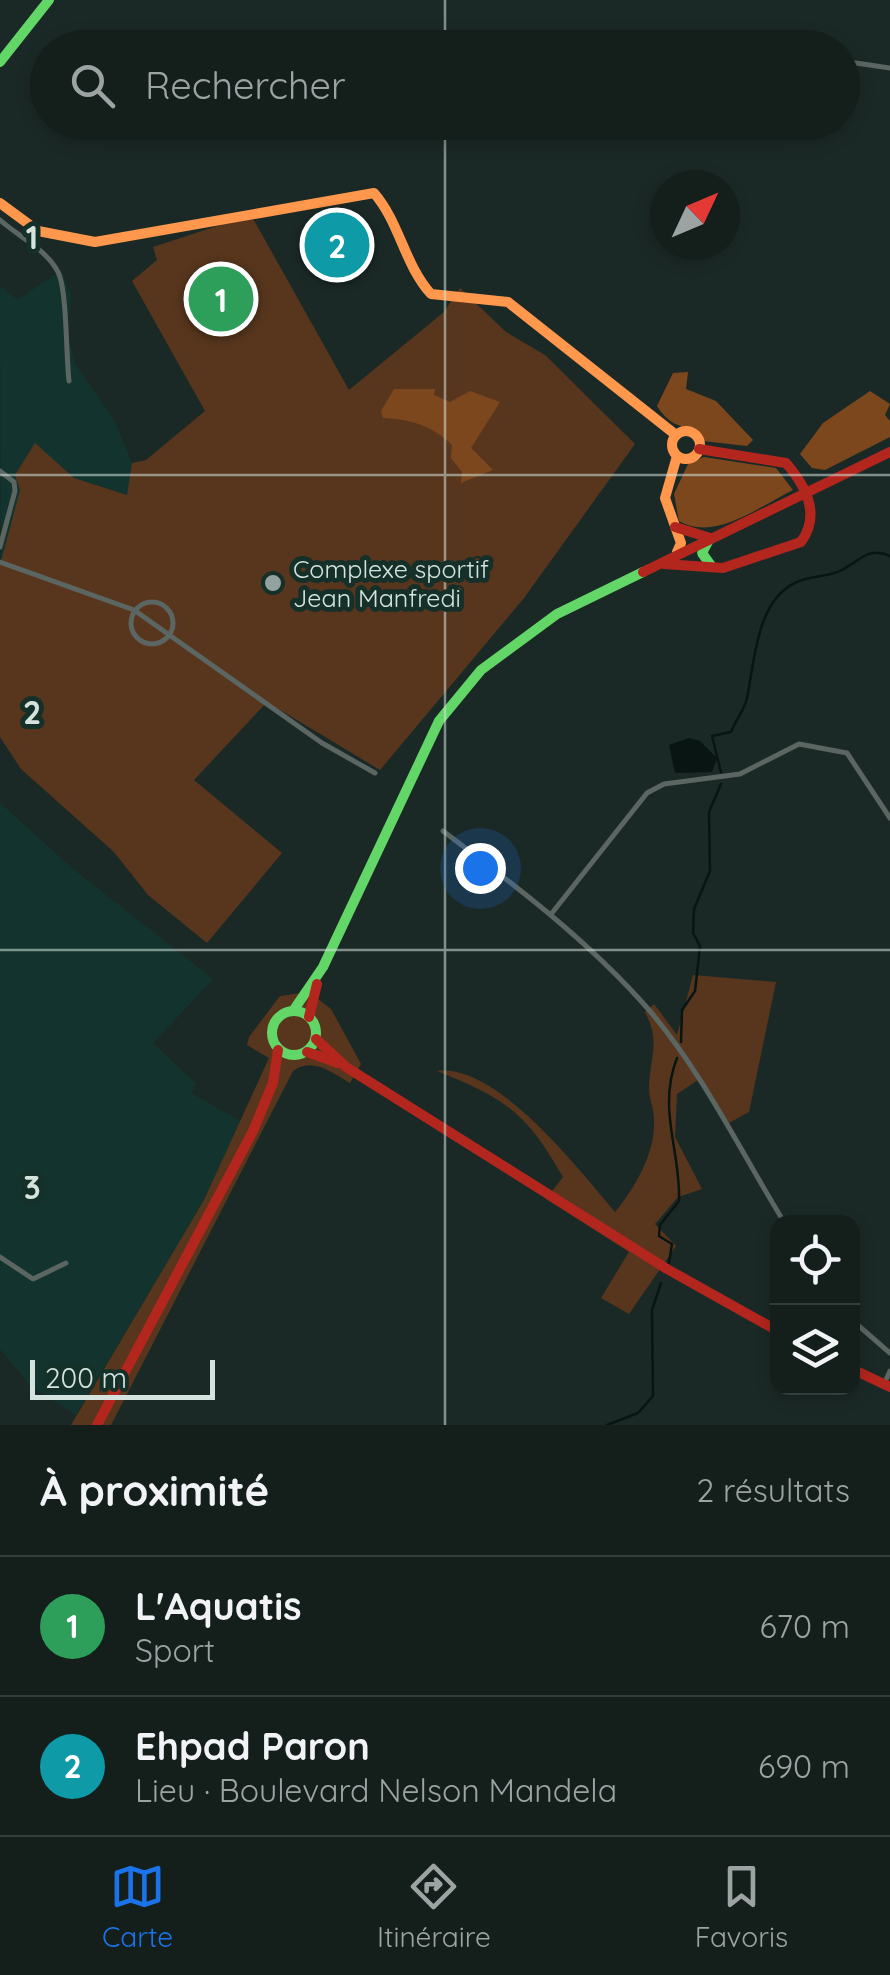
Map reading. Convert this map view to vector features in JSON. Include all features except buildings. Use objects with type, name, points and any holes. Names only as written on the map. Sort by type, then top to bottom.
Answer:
[{"type":"main road","points":[[0,62],[49,0]]},
{"type":"main road","points":[[0,54],[40,12]]},
{"type":"main road","points":[[0,203],[28,228],[69,244],[112,241],[374,193],[381,200],[413,270],[431,294],[492,297],[508,302],[676,434],[693,433],[699,449]]},
{"type":"main road","points":[[676,434],[672,448],[678,456],[690,458],[699,449]]},
{"type":"main road","points":[[656,565],[678,562],[712,568],[801,542],[811,532],[814,519],[796,474],[786,462],[699,449]]},
{"type":"main road","points":[[273,1084],[278,1050],[272,1039],[274,1023],[292,1011],[322,967],[420,756],[459,694],[527,632],[676,554],[890,452]]},
{"type":"main road","points":[[676,554],[681,543],[665,498],[678,456]]},
{"type":"main road","points":[[675,527],[710,538]]},
{"type":"main road","points":[[710,538],[702,553],[712,568]]},
{"type":"main road","points":[[322,967],[310,1017],[316,1039],[346,1067],[635,1249],[770,1326]]},
{"type":"main road","points":[[292,1011],[310,1017]]},
{"type":"main road","points":[[307,1052],[316,1039]]},
{"type":"main road","points":[[278,1050],[293,1056],[307,1052],[346,1067]]},
{"type":"main road","points":[[97,1425],[253,1131],[273,1084],[293,1056]]},
{"type":"main road","points":[[860,1373],[887,1386]]},
{"type":"street","points":[[860,64],[890,68]]},
{"type":"street","points":[[0,220],[58,270],[64,290],[63,335],[69,381]]},
{"type":"street","points":[[0,471],[14,482],[15,491],[0,547]]},
{"type":"street","points":[[0,562],[134,610],[322,743],[375,773]]},
{"type":"street","points":[[154,601],[167,608],[173,621],[169,635],[152,644],[139,640],[130,623],[134,610],[154,601]]},
{"type":"street","points":[[552,912],[647,793],[664,784],[740,774],[799,744],[842,750],[890,818]]},
{"type":"street","points":[[443,831],[552,912],[649,1010],[681,1052],[780,1215]]},
{"type":"street","points":[[0,1257],[32,1279],[66,1263]]},
{"type":"street","points":[[860,1327],[890,1353]]},
{"type":"street","points":[[887,1386],[890,1371]]},
{"type":"shaded area","name":"Complexe sportif Jean Manfredi","points":[[251,215],[349,390],[444,312],[460,288],[506,332],[545,355],[635,444],[524,598],[380,770],[267,702],[194,780],[282,853],[207,943],[148,895],[114,852],[21,769],[0,737],[0,565],[20,490],[15,475],[35,443],[74,478],[127,495],[132,463],[146,460],[205,411],[132,281],[157,260],[153,247]]},
{"type":"shaded area","points":[[61,271],[71,295],[67,333],[75,364],[114,420],[132,463],[128,495],[74,478],[35,444],[1,565],[0,286],[17,300]]},
{"type":"shaded area","points":[[688,372],[686,389],[716,401],[753,440],[747,446],[703,441],[693,429],[672,422],[657,406],[673,373]]},
{"type":"shaded area","points":[[394,389],[435,389],[434,395],[450,402],[470,391],[500,402],[471,448],[493,470],[461,483],[462,472],[451,458],[452,445],[445,438],[420,425],[383,418],[381,411]]},
{"type":"shaded area","points":[[870,391],[890,404],[885,415],[890,421],[890,437],[825,470],[812,468],[800,454],[823,423]]},
{"type":"shaded area","points":[[704,457],[776,468],[793,490],[722,525],[693,526],[679,521],[674,494],[688,464]]},
{"type":"shaded area","points":[[689,738],[700,741],[717,758],[712,772],[675,773],[669,745]]},
{"type":"shaded area","points":[[0,803],[73,869],[213,979],[153,1043],[196,1084],[191,1093],[240,1121],[204,1200],[76,1415],[31,1386],[0,1349]]},
{"type":"shaded area","points":[[693,975],[776,982],[749,1112],[729,1123],[701,1078],[677,1094],[675,1137],[702,1189],[678,1197],[655,1224],[676,1246],[629,1314],[601,1298],[629,1252],[546,1199],[563,1177],[525,1122],[481,1090],[437,1071],[460,1073],[510,1101],[559,1147],[615,1212],[643,1169],[654,1131],[649,1088],[654,1041],[645,1012],[654,1004],[677,1035]]},
{"type":"shaded area","points":[[309,992],[331,1009],[361,1064],[350,1083],[315,1066],[293,1071],[111,1425],[71,1425],[204,1200],[269,1058],[247,1045],[249,1037],[280,996]]},
{"type":"waterway","points":[[721,772],[712,736],[731,732],[744,707],[760,632],[773,602],[802,580],[836,573],[870,554],[890,556]]},
{"type":"waterway","points":[[681,1042],[682,1010],[695,991],[700,946],[693,933],[694,909],[710,871],[709,812],[721,784]]},
{"type":"waterway","points":[[669,1263],[672,1244],[659,1236],[660,1225],[679,1201],[669,1112],[671,1077],[677,1058]]},
{"type":"waterway","points":[[607,1425],[638,1413],[653,1396],[652,1310],[661,1283]]},
{"type":"traffic: fast","points":[[0,62],[49,0]]},
{"type":"traffic: fast","points":[[709,540],[702,553],[712,567]]},
{"type":"traffic: fast","points":[[293,1011],[323,967],[439,721],[481,670],[557,614],[643,572]]},
{"type":"traffic: fast","points":[[294,1011],[310,1017],[316,1033],[310,1049],[294,1055],[278,1049],[272,1033],[278,1017],[294,1011]]},
{"type":"traffic: slow","points":[[0,203],[38,231],[95,242],[374,193],[390,217],[414,270],[431,294],[508,302],[676,435]]},
{"type":"traffic: slow","points":[[686,431],[696,435],[700,445],[696,455],[686,459],[676,455],[672,445],[676,435],[686,431]]},
{"type":"traffic: slow","points":[[677,456],[665,498],[681,543],[677,552]]},
{"type":"traffic: jam","points":[[664,564],[723,568],[801,542],[807,532],[810,511],[805,491],[786,463],[699,449]]},
{"type":"traffic: jam","points":[[643,572],[890,452]]},
{"type":"traffic: jam","points":[[675,527],[710,538]]},
{"type":"traffic: jam","points":[[309,1017],[317,984]]},
{"type":"traffic: jam","points":[[316,1039],[346,1067],[667,1269],[770,1327]]},
{"type":"traffic: jam","points":[[97,1425],[253,1131],[273,1083],[278,1050]]},
{"type":"traffic: jam","points":[[307,1052],[338,1063]]},
{"type":"traffic: jam","points":[[860,1373],[890,1387]]},
{"type":"place","name":"Ehpad Paron","points":[[337,245]]},
{"type":"place","name":"L'Aquatis","points":[[221,299]]},
{"type":"place","name":"Complexe sportif Jean Manfredi","points":[[273,583]]}]
